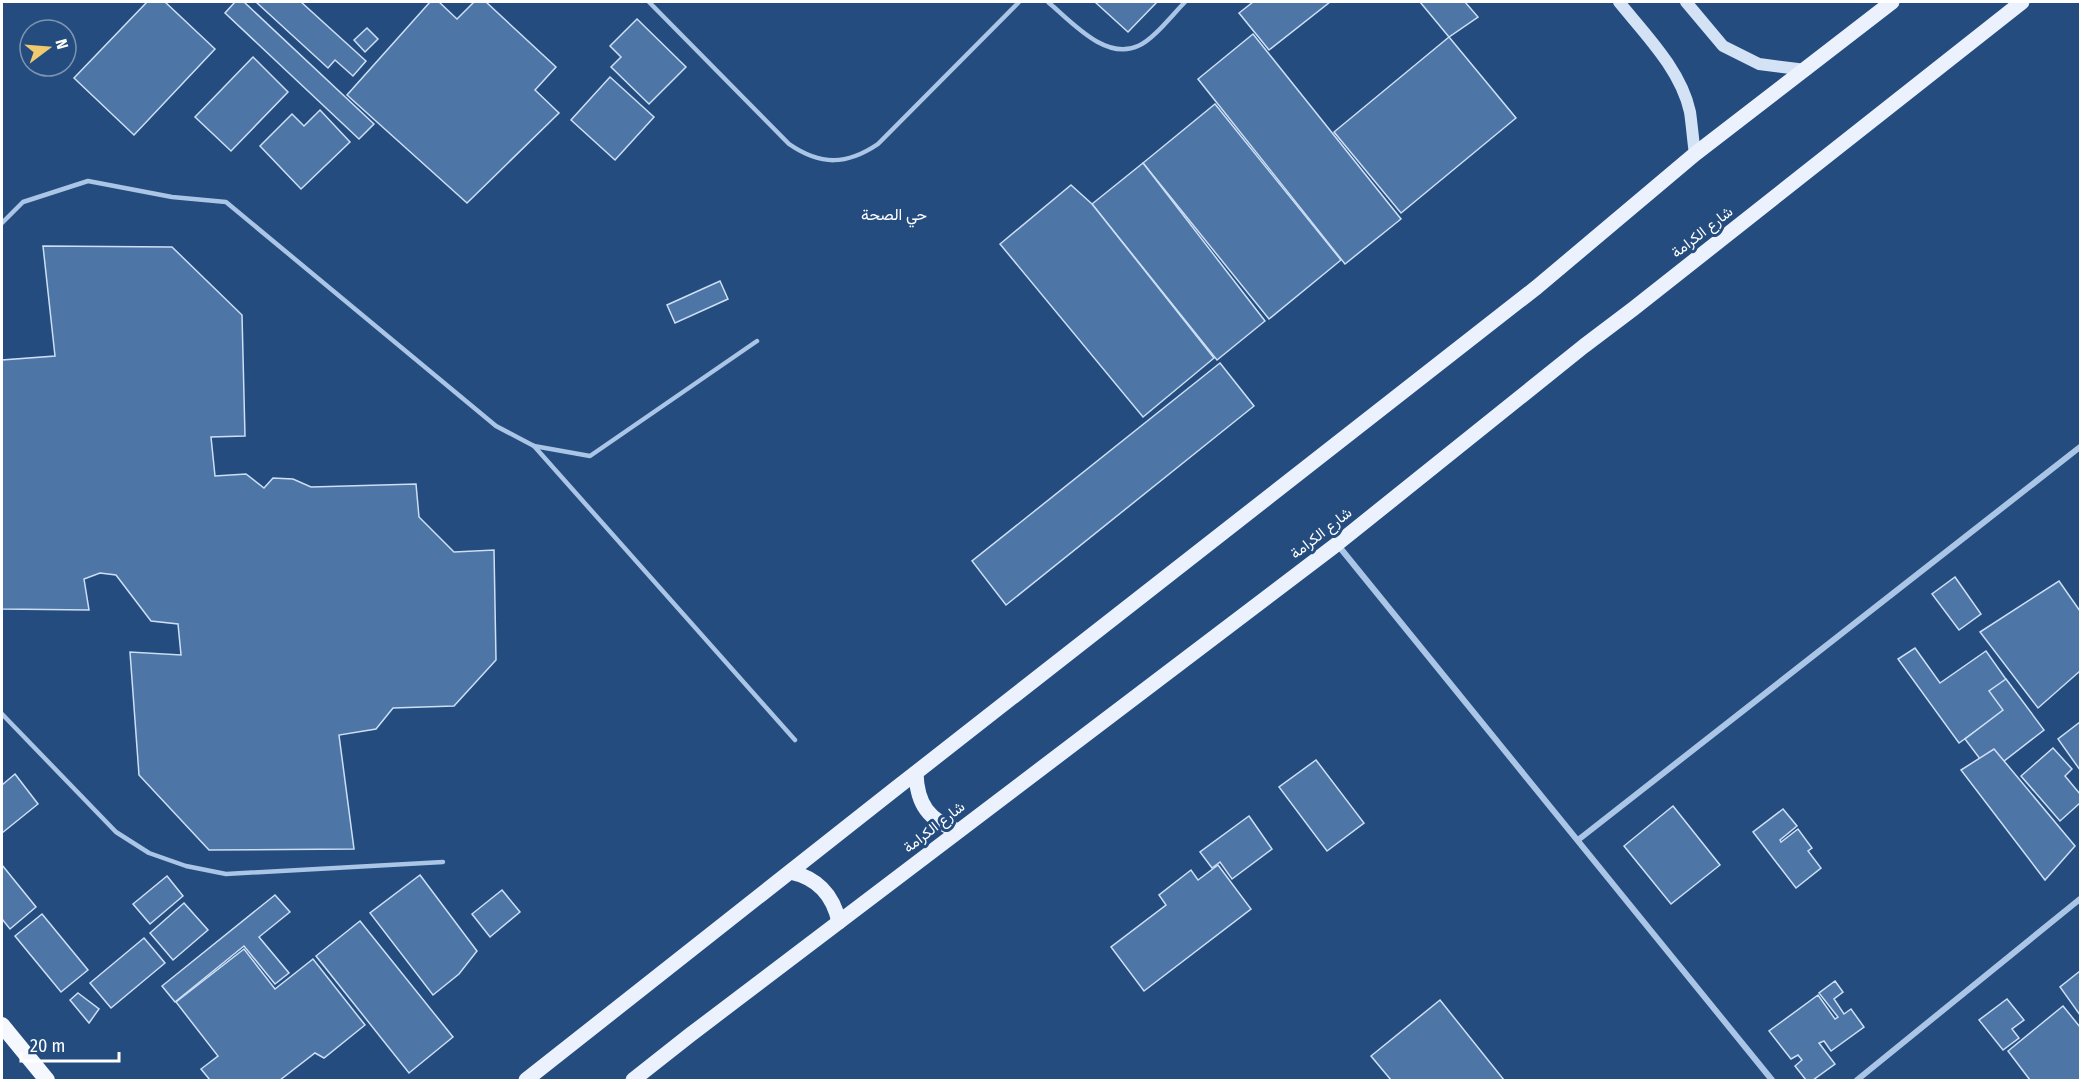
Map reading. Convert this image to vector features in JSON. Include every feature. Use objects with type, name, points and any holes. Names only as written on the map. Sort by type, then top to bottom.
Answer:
[{"type":"highway","points":[[2,1025],[46,1080]]},
{"type":"main road","points":[[1619,2],[1660,54],[1679,84],[1689,111],[1695,154]]},
{"type":"main road","points":[[1686,2],[1723,46],[1759,64],[1806,70]]},
{"type":"main road","points":[[526,1080],[1528,294],[1695,154],[1892,2]]},
{"type":"main road","name":"شارع الكرامة","points":[[633,1080],[1337,544],[1584,346],[2022,2]]},
{"type":"main road","points":[[916,773],[916,786],[921,801],[930,815],[942,825],[958,831]]},
{"type":"main road","points":[[790,872],[809,878],[828,892],[836,907],[839,922]]},
{"type":"street","points":[[1578,840],[2080,447]]},
{"type":"street","points":[[1337,544],[1772,1080]]},
{"type":"street","points":[[1857,1080],[2080,898]]},
{"type":"lane","points":[[649,2],[789,144],[818,159],[834,161],[850,159],[878,144],[1019,2]]},
{"type":"lane","points":[[1048,2],[1098,43],[1111,49],[1125,50],[1140,46],[1185,2]]},
{"type":"lane","points":[[2,223],[23,202],[88,181],[172,197],[226,202],[496,426],[534,446],[590,456],[757,341]]},
{"type":"lane","points":[[534,446],[795,740]]},
{"type":"lane","points":[[2,715],[116,832],[150,852],[186,866],[226,874],[443,862]]},
{"type":"building","points":[[147,2],[165,2],[215,49],[134,135],[74,78],[78,78],[78,74]]},
{"type":"building","points":[[235,2],[244,2],[374,124],[359,139],[225,13]]},
{"type":"building","points":[[256,2],[301,2],[366,61],[353,76],[335,60],[328,68]]},
{"type":"building","points":[[430,2],[439,2],[457,19],[474,2],[486,2],[556,67],[535,90],[559,113],[467,203],[347,95]]},
{"type":"building","points":[[1095,2],[1157,2],[1128,32]]},
{"type":"building","points":[[1253,2],[1330,2],[1269,50],[1239,13]]},
{"type":"building","points":[[1420,2],[1465,2],[1478,17],[1449,37]]},
{"type":"building","points":[[637,19],[686,67],[649,104],[611,67],[621,57],[610,46]]},
{"type":"building","points":[[367,28],[378,39],[365,52],[354,40]]},
{"type":"building","points":[[1253,34],[1401,219],[1345,264],[1198,79]]},
{"type":"building","points":[[1449,37],[1516,118],[1401,213],[1334,132]]},
{"type":"building","points":[[253,57],[288,92],[231,151],[195,117]]},
{"type":"building","points":[[610,77],[654,117],[615,160],[571,120]]},
{"type":"building","points":[[1215,104],[1341,260],[1269,319],[1143,163]]},
{"type":"building","points":[[320,110],[350,142],[301,189],[260,146],[292,114],[304,126]]},
{"type":"building","points":[[1143,163],[1265,321],[1217,360],[1092,204]]},
{"type":"building","points":[[1071,185],[1092,204],[1214,358],[1143,417],[1000,244]]},
{"type":"building","points":[[43,246],[172,247],[242,315],[245,436],[211,437],[215,476],[246,474],[264,488],[273,478],[293,479],[311,487],[416,484],[419,517],[454,552],[494,550],[496,660],[454,706],[393,708],[376,729],[339,735],[354,849],[209,850],[139,775],[130,652],[181,655],[178,624],[151,621],[116,575],[100,573],[84,579],[89,610],[2,609],[2,360],[55,356]]},
{"type":"building","points":[[720,281],[728,299],[675,323],[667,305]]},
{"type":"building","points":[[1220,363],[1254,406],[1006,605],[972,561]]},
{"type":"building","points":[[1955,577],[1981,614],[1959,630],[1932,594]]},
{"type":"building","points":[[2059,581],[2080,611],[2080,671],[2038,708],[1980,632]]},
{"type":"building","points":[[1915,648],[1940,683],[1986,651],[2020,699],[1959,743],[1898,659]]},
{"type":"building","points":[[2006,679],[2044,730],[1990,772],[1965,739],[2003,710],[1989,691]]},
{"type":"building","points":[[2080,722],[2080,770],[2058,739]]},
{"type":"building","points":[[2053,748],[2072,769],[2065,776],[2080,794],[2080,803],[2060,821],[2021,776]]},
{"type":"building","points":[[1994,749],[2075,846],[2045,880],[1961,770]]},
{"type":"building","points":[[1316,760],[1364,823],[1327,851],[1279,787]]},
{"type":"building","points":[[15,774],[38,804],[2,833],[2,785]]},
{"type":"building","points":[[1673,806],[1720,865],[1671,904],[1624,846]]},
{"type":"building","points":[[1783,809],[1797,826],[1780,840],[1781,842],[1798,829],[1812,848],[1808,851],[1821,868],[1796,888],[1753,832]]},
{"type":"building","points":[[1249,816],[1272,849],[1232,879],[1220,862],[1212,868],[1200,852]]},
{"type":"building","points":[[2,865],[36,907],[10,929],[2,919]]},
{"type":"building","points":[[1218,865],[1251,909],[1144,991],[1111,947],[1166,905],[1159,895],[1191,870],[1198,880]]},
{"type":"building","points":[[420,875],[477,951],[459,974],[433,995],[370,913]]},
{"type":"building","points":[[167,876],[183,896],[150,924],[133,904]]},
{"type":"building","points":[[502,890],[520,912],[490,937],[472,914]]},
{"type":"building","points":[[275,895],[290,912],[259,937],[289,973],[275,984],[244,946],[175,1002],[162,986]]},
{"type":"building","points":[[184,903],[208,930],[173,960],[150,933]]},
{"type":"building","points":[[42,914],[88,970],[61,992],[15,936]]},
{"type":"building","points":[[360,921],[453,1037],[409,1073],[316,956]]},
{"type":"building","points":[[144,938],[165,963],[111,1008],[90,983]]},
{"type":"building","points":[[244,949],[275,989],[313,959],[365,1025],[324,1058],[315,1053],[280,1080],[210,1080],[201,1069],[218,1056],[176,1002]]},
{"type":"building","points":[[2080,971],[2080,1015],[2060,987]]},
{"type":"building","points":[[1835,981],[1843,992],[1834,999],[1844,1014],[1851,1009],[1864,1027],[1831,1051],[1824,1041],[1819,1043],[1835,1064],[1813,1080],[1806,1080],[1795,1066],[1802,1060],[1798,1055],[1791,1059],[1769,1031],[1818,995],[1835,1019],[1838,1017],[1819,993]]},
{"type":"building","points":[[78,993],[99,1009],[89,1023],[70,1000]]},
{"type":"building","points":[[2007,999],[2024,1020],[2012,1029],[2019,1038],[2003,1050],[1979,1020]]},
{"type":"building","points":[[1440,1000],[1504,1080],[1391,1080],[1371,1056]]},
{"type":"building","points":[[2063,1006],[2080,1027],[2080,1080],[2030,1080],[2008,1051]]},
{"type":"district","name":"حي الصحة","points":[[894,214]]}]
